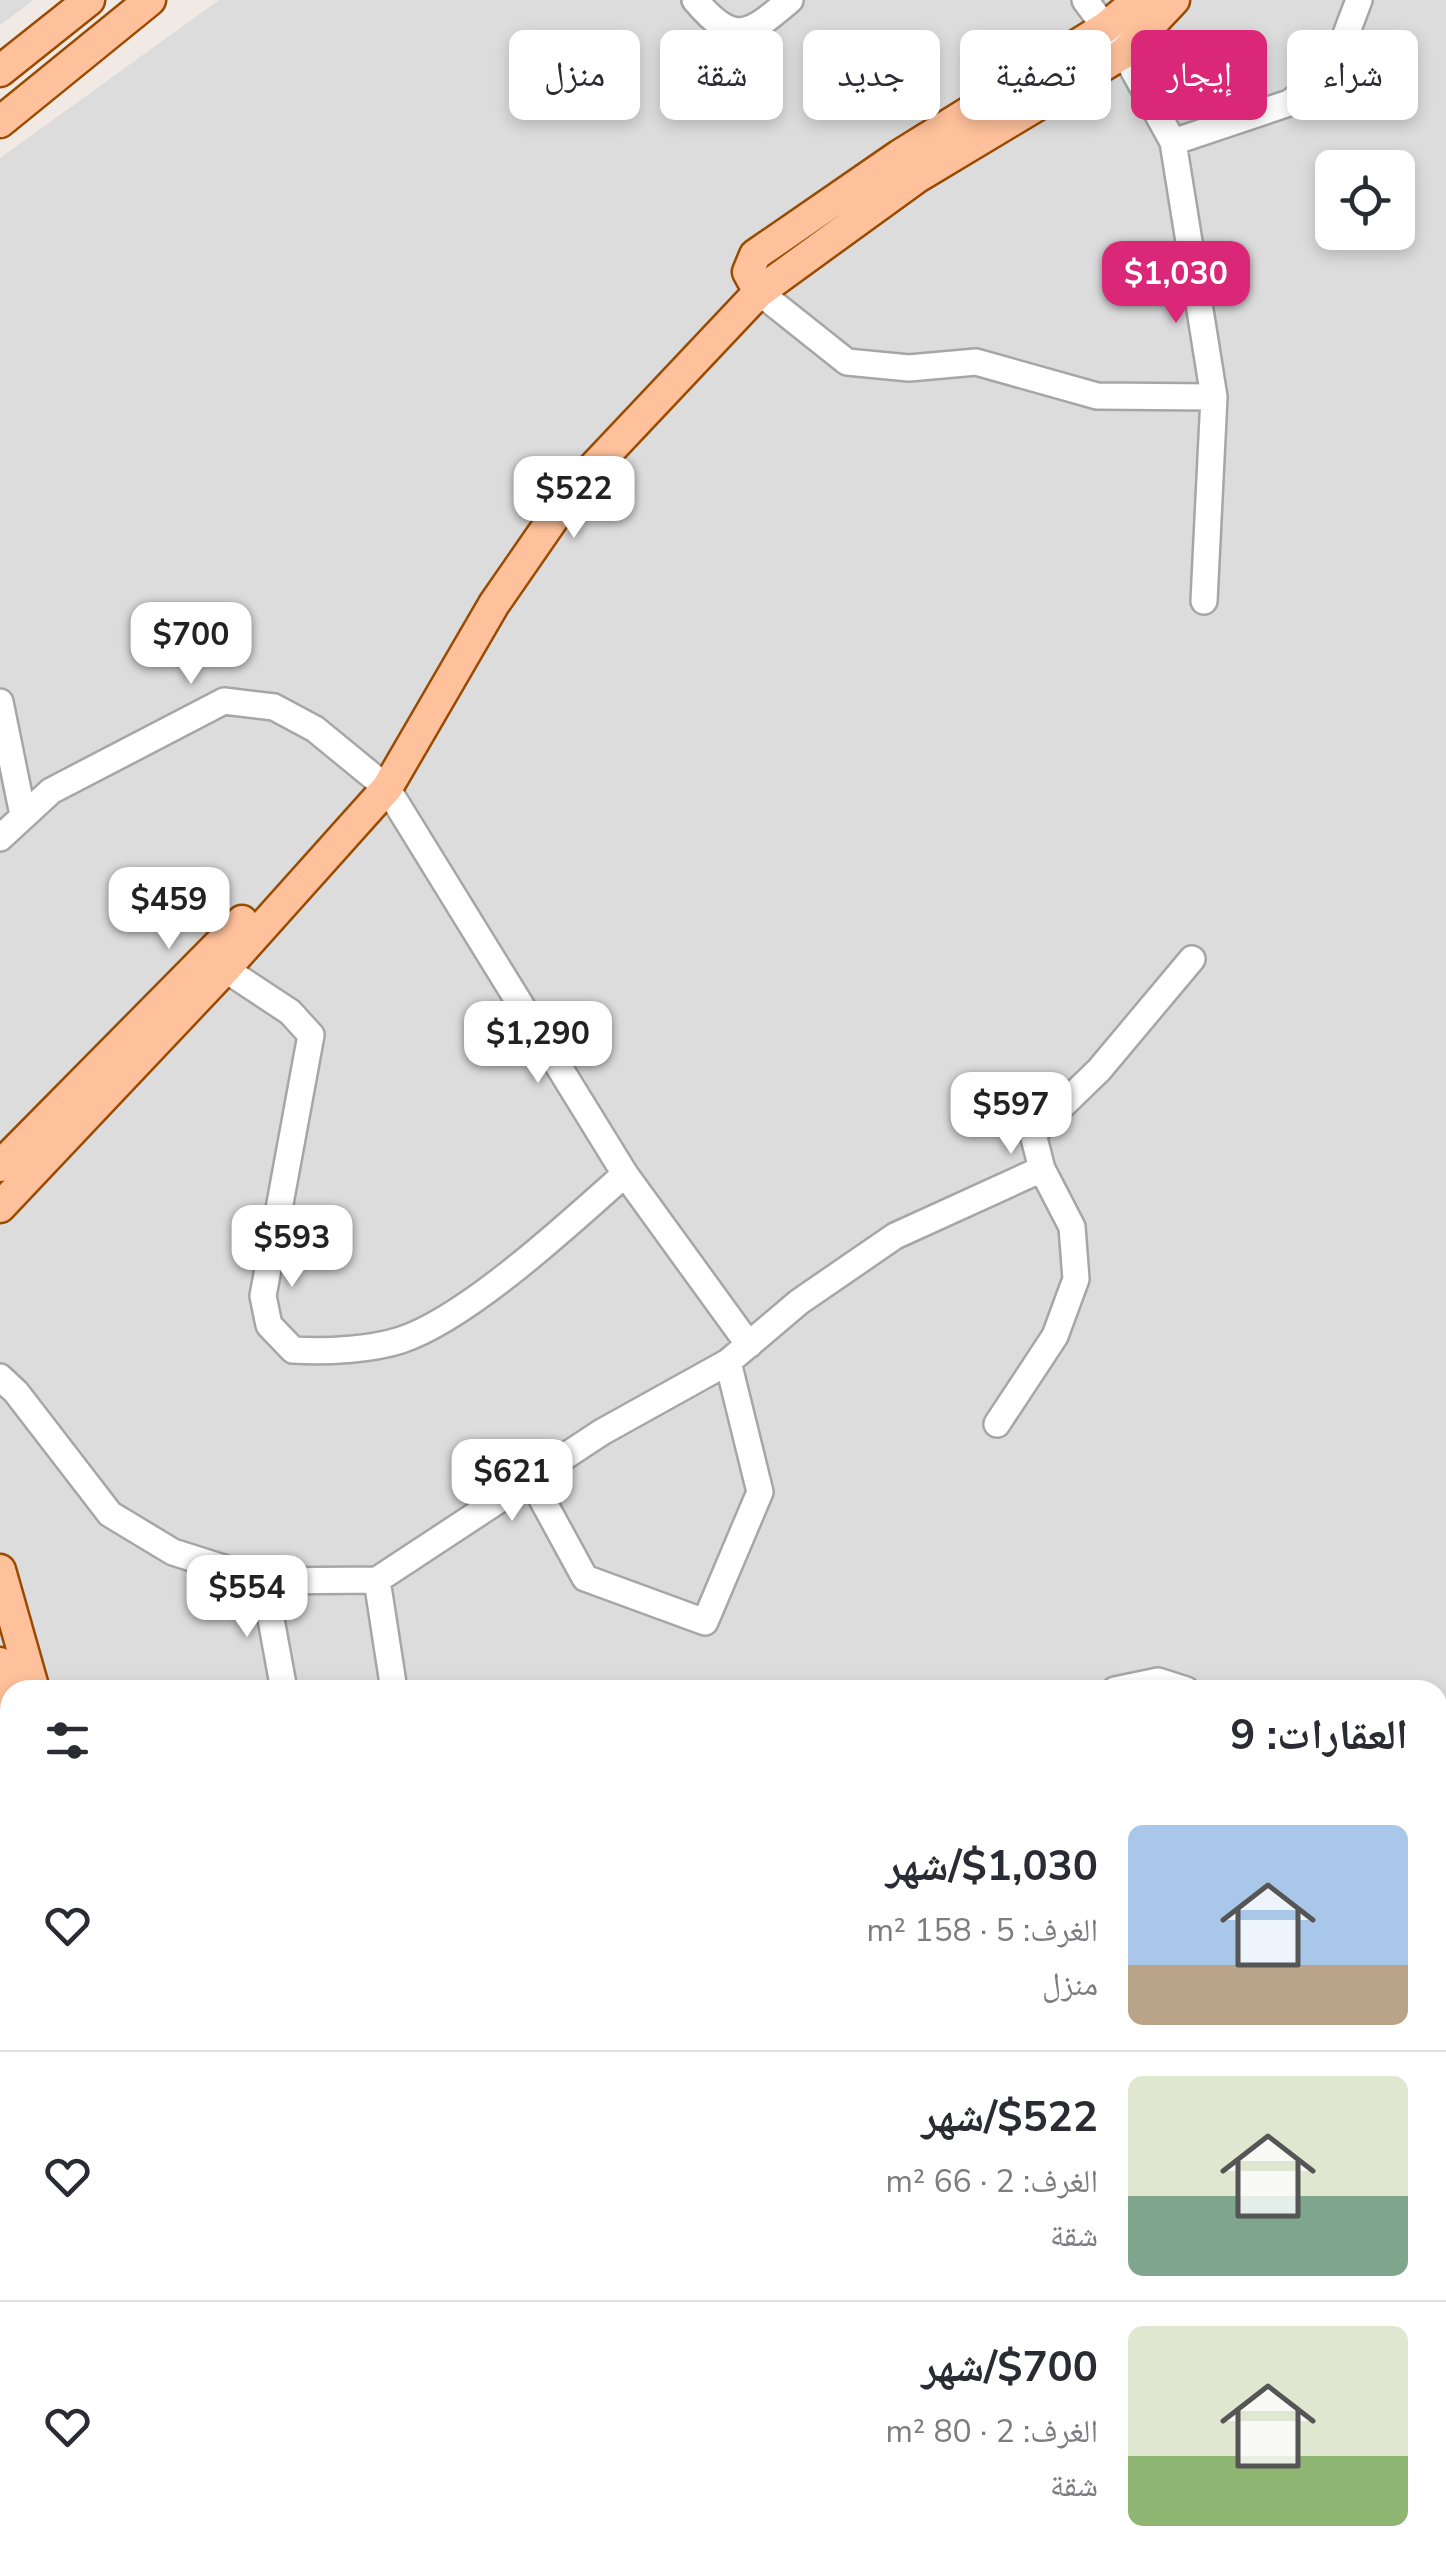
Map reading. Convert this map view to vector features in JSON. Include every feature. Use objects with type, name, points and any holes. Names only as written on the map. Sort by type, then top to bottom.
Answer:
[{"type":"main road","points":[[0,71],[88,0]]},
{"type":"main road","points":[[0,122],[150,0]]},
{"type":"main road","points":[[759,292],[748,272],[755,255],[900,155],[1106,27],[1138,0]]},
{"type":"main road","points":[[0,1207],[225,969],[384,784],[494,604],[575,487],[759,292],[916,178],[1124,52],[1174,0]]},
{"type":"main road","points":[[0,1166],[384,784]]},
{"type":"main road","points":[[0,1570],[31,1680]]},
{"type":"street","points":[[695,0],[716,25],[736,32],[756,29],[790,0]]},
{"type":"street","points":[[1085,0],[1124,52],[1173,142],[1214,396],[1204,600]]},
{"type":"street","points":[[1173,142],[1289,103],[1331,74],[1359,0]]},
{"type":"street","points":[[759,292],[847,362],[909,368],[976,362],[1098,396],[1214,396]]},
{"type":"street","points":[[0,838],[51,791],[224,701],[274,706],[314,729],[384,784],[625,1174],[749,1345]]},
{"type":"street","points":[[0,702],[23,815]]},
{"type":"street","points":[[998,1424],[1055,1336],[1076,1279],[1072,1227],[1042,1169],[1033,1134],[1098,1070],[1192,959]]},
{"type":"street","points":[[225,969],[290,1012],[311,1035],[263,1296],[268,1325],[293,1350],[400,1340],[438,1322],[548,1242],[625,1174]]},
{"type":"street","points":[[0,1377],[16,1392],[110,1514],[173,1552],[264,1581],[377,1580],[602,1432],[728,1362],[798,1302],[895,1236],[1042,1169]]},
{"type":"street","points":[[531,1478],[585,1578],[704,1622],[760,1492],[728,1362]]},
{"type":"street","points":[[377,1580],[392,1680]]},
{"type":"street","points":[[264,1581],[282,1680]]},
{"type":"shaded area","points":[[0,0],[34,0],[0,25]]},
{"type":"shaded area","points":[[219,0],[1446,0],[1446,1680],[0,1680],[0,158]]}]
